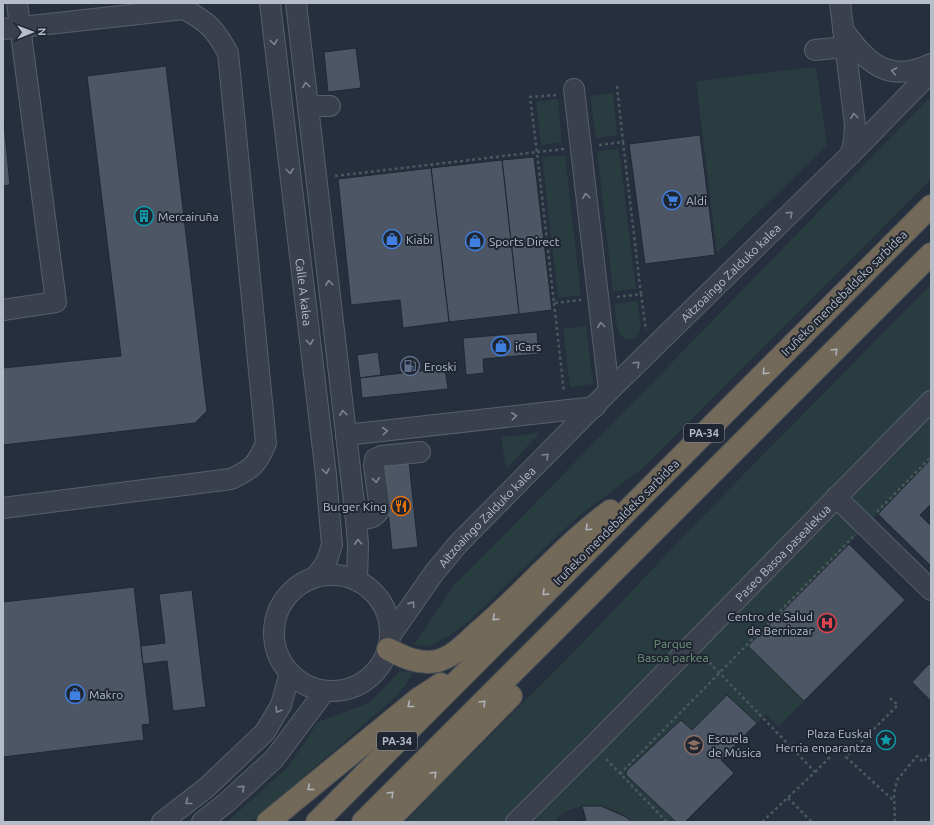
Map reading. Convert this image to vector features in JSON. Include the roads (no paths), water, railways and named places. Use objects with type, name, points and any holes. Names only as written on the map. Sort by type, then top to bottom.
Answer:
[{"type":"highway","name":"Iruñeko mendebaldeko sarbidea","points":[[317,822],[931,206]]},
{"type":"highway","name":"PA-34","points":[[363,822],[931,254]]},
{"type":"highway","points":[[387,822],[632,573],[807,379]]},
{"type":"highway","points":[[389,643],[406,658],[422,662],[437,661],[452,655],[495,618],[592,525],[675,463]]},
{"type":"highway","points":[[268,822],[418,699],[478,661]]},
{"type":"street","points":[[3,310],[56,302],[12,28],[17,3]]},
{"type":"street","name":"Calle A kalea","points":[[270,3],[326,475],[332,538],[332,545],[326,563],[315,577]]},
{"type":"street","name":"Calle A kalea","points":[[296,3],[356,520],[358,544],[357,581]]},
{"type":"street","points":[[840,3],[855,125],[851,154]]},
{"type":"street","points":[[3,508],[231,479],[247,472],[259,460],[266,444],[228,53],[218,34],[201,18],[184,9],[12,28]]},
{"type":"street","points":[[815,50],[844,38]]},
{"type":"street","points":[[844,38],[881,67],[898,72],[908,72],[931,64]]},
{"type":"street","name":"Aitzoaingo Zalduko kalea","points":[[389,643],[434,573],[458,544],[595,407],[609,391],[851,154],[931,72]]},
{"type":"street","points":[[565,92],[609,391]]},
{"type":"street","points":[[308,110],[320,106],[330,106]]},
{"type":"street","name":"Paseo Basoa pasealekua","points":[[516,822],[593,746],[931,401]]},
{"type":"street","points":[[346,434],[595,407]]},
{"type":"street","points":[[356,520],[371,518],[376,515],[380,509],[374,466],[375,459],[381,456],[420,452]]},
{"type":"street","points":[[836,497],[931,590]]},
{"type":"street","points":[[329,575],[343,576],[357,581],[371,590],[382,603],[388,619],[389,643],[384,658],[374,673],[360,684],[343,690],[325,691],[306,685],[290,674],[279,657],[274,638],[276,618],[284,600],[298,586],[315,577],[329,575]]},
{"type":"street","points":[[162,822],[206,788],[265,732],[281,705],[290,674]]},
{"type":"street","points":[[202,822],[227,802],[274,759],[325,691]]},
{"type":"place","name":"Aldi","points":[[672,200]]},
{"type":"place","name":"Mercairuña","points":[[144,216]]},
{"type":"place","name":"Kiabi","points":[[392,239]]},
{"type":"place","name":"Sports Direct","points":[[475,241]]},
{"type":"place","name":"iCars","points":[[501,346]]},
{"type":"place","name":"Eroski","points":[[410,366]]},
{"type":"place","name":"Burger King","points":[[401,506]]},
{"type":"place","name":"Centro de Salud de Berriozar","points":[[827,623]]},
{"type":"place","name":"Makro","points":[[75,694]]},
{"type":"place","name":"Plaza Euskal Herria enparantza","points":[[886,740]]},
{"type":"place","name":"Escuela de Música","points":[[694,745]]},
{"type":"park label","name":"Parque Basoa parkea","points":[[673,650]]}]
